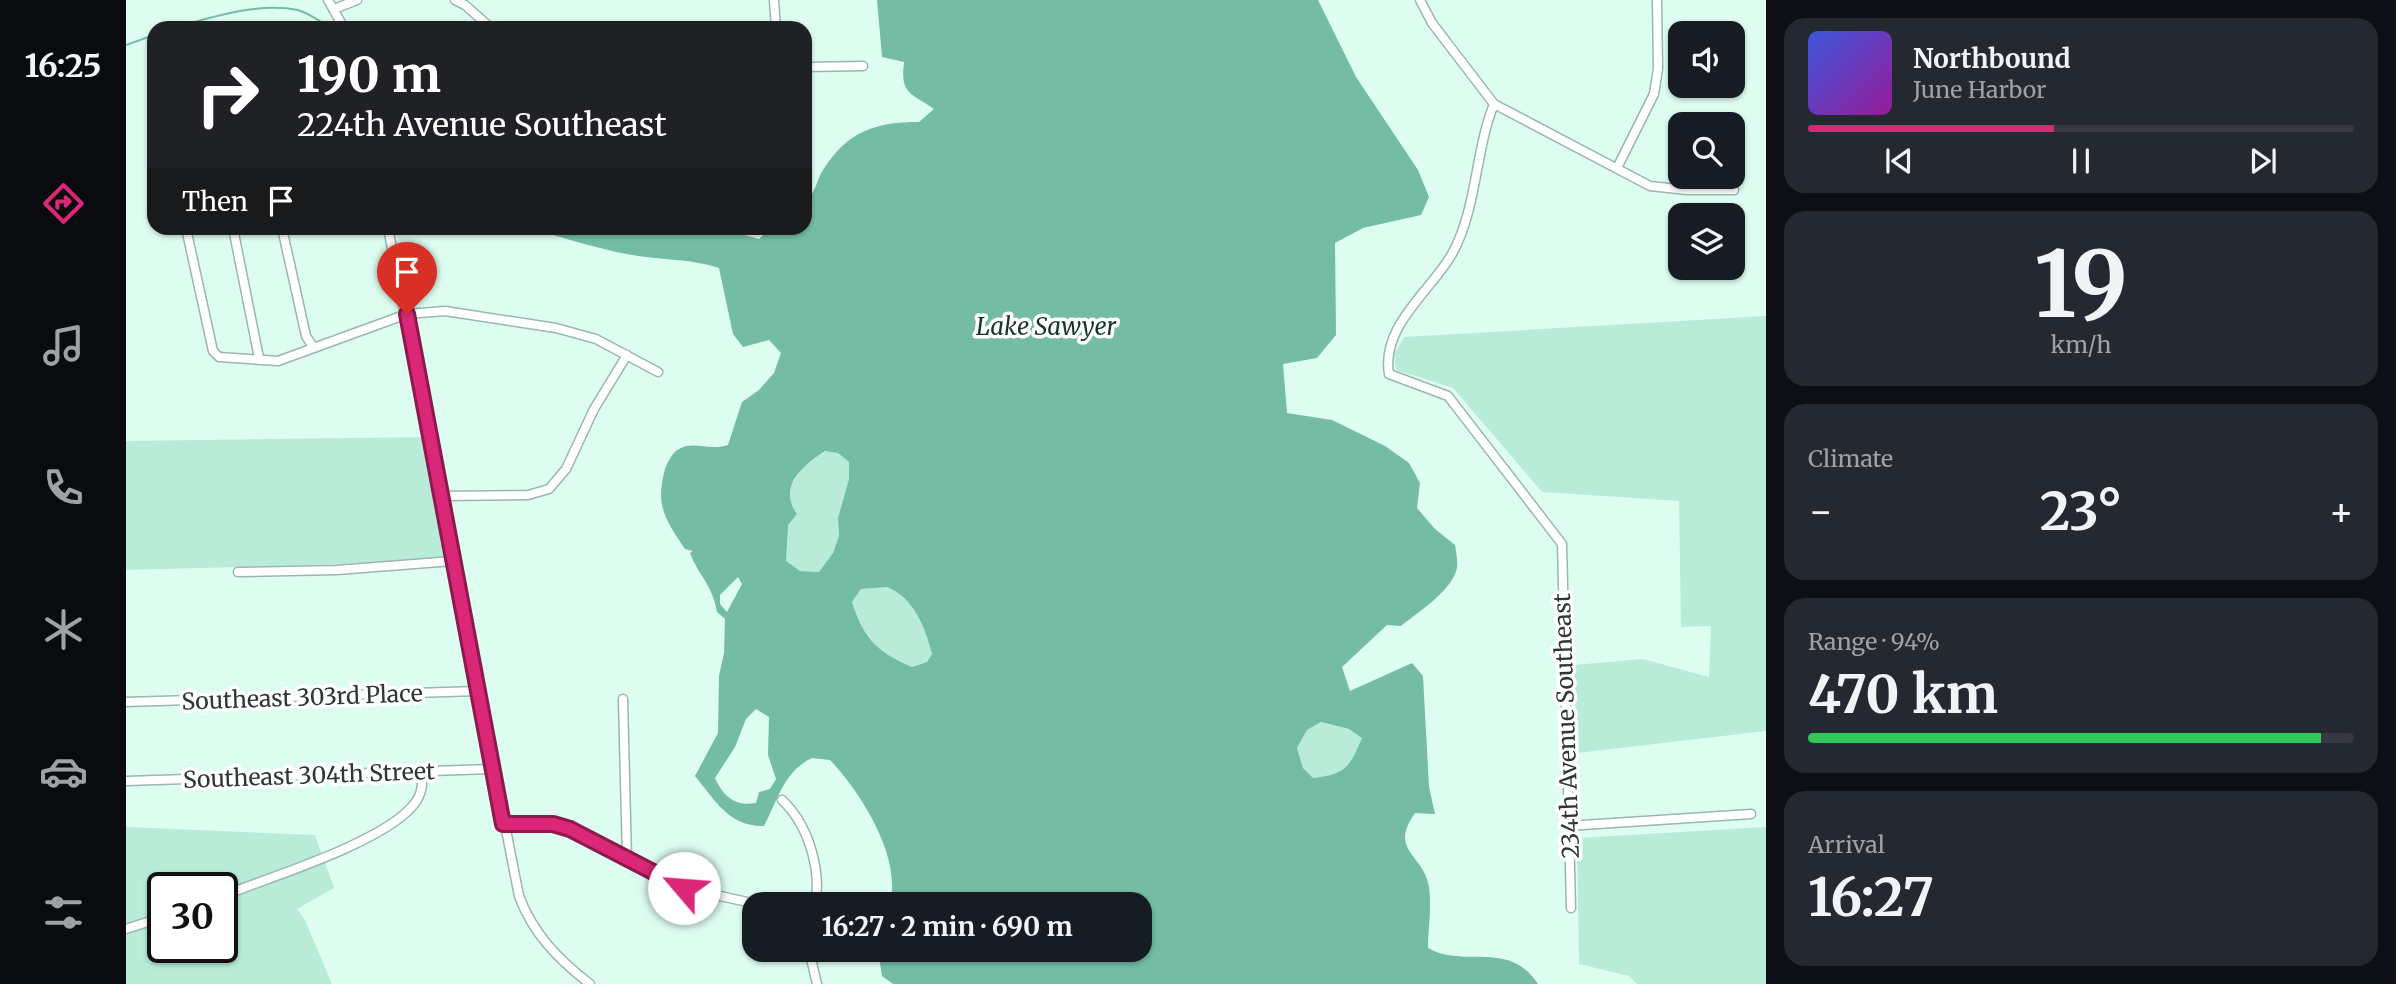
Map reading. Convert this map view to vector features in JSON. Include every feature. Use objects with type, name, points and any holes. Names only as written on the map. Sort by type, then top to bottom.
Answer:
[{"type":"street","points":[[328,0],[340,21]]},
{"type":"street","points":[[334,9],[357,0]]},
{"type":"street","points":[[455,0],[484,21]]},
{"type":"street","points":[[774,0],[776,21]]},
{"type":"street","points":[[1420,0],[1432,23],[1494,104],[1650,186],[1734,190]]},
{"type":"street","points":[[1617,168],[1654,94],[1658,69],[1657,0]]},
{"type":"street","points":[[812,67],[863,66]]},
{"type":"street","name":"234th Avenue Southeast","points":[[1494,104],[1486,125],[1480,160],[1453,252],[1394,334],[1387,364],[1389,374],[1448,396],[1562,544],[1571,908]]},
{"type":"street","points":[[188,235],[213,351],[219,357],[278,361],[407,314],[445,311],[554,327],[596,339],[658,372]]},
{"type":"street","points":[[234,235],[259,358]]},
{"type":"street","points":[[284,235],[306,336],[313,347]]},
{"type":"street","points":[[390,235],[516,883],[528,917],[544,942],[590,984]]},
{"type":"street","points":[[442,496],[528,495],[549,489],[566,469],[594,409],[627,355]]},
{"type":"street","points":[[237,572],[337,570],[453,561]]},
{"type":"street","name":"Southeast 303rd Place","points":[[126,702],[478,691]]},
{"type":"street","points":[[623,699],[627,859]]},
{"type":"street","name":"Southeast 304th Street","points":[[126,781],[492,769]]},
{"type":"street","points":[[238,890],[343,847],[393,823],[416,802],[423,786],[422,772]]},
{"type":"street","points":[[782,800],[798,819],[811,851],[818,880],[817,892]]},
{"type":"street","points":[[1567,826],[1751,814]]},
{"type":"street","points":[[503,824],[553,824],[570,829],[700,893],[742,901]]},
{"type":"street","points":[[126,929],[147,923]]},
{"type":"street","points":[[812,962],[817,984]]},
{"type":"shaded area","points":[[1766,316],[1766,731],[1577,753],[1574,665],[1643,659],[1709,677],[1711,626],[1681,627],[1679,501],[1542,492],[1453,388],[1396,370],[1394,354],[1404,337]]},
{"type":"shaded area","points":[[425,437],[453,561],[126,570],[126,441]]},
{"type":"shaded area","points":[[825,451],[838,453],[849,462],[849,479],[838,518],[839,536],[833,553],[819,572],[800,571],[786,561],[788,491],[802,466]]},
{"type":"shaded area","points":[[887,587],[904,598],[917,614],[932,654],[927,662],[912,667],[889,656],[873,643],[862,626],[852,602],[861,589]]},
{"type":"shaded area","points":[[1321,722],[1349,729],[1362,738],[1354,756],[1345,767],[1333,774],[1313,778],[1303,768],[1297,748],[1307,730]]},
{"type":"shaded area","points":[[126,827],[315,835],[334,888],[297,909],[305,920],[332,984],[126,984]]},
{"type":"shaded area","points":[[1766,827],[1766,984],[1637,984],[1629,976],[1579,964],[1577,838]]},
{"type":"water","name":"Lake Sawyer","points":[[877,0],[1318,0],[1356,77],[1418,170],[1429,197],[1421,215],[1363,228],[1335,243],[1336,335],[1317,358],[1283,364],[1287,413],[1332,420],[1385,446],[1409,463],[1420,483],[1417,508],[1435,529],[1455,545],[1457,563],[1454,577],[1434,600],[1401,626],[1387,625],[1342,667],[1350,691],[1412,663],[1423,676],[1429,787],[1435,814],[1415,813],[1405,836],[1406,844],[1426,876],[1429,887],[1428,948],[1442,954],[1500,958],[1514,962],[1526,970],[1538,984],[893,984],[882,976],[880,962],[1152,962],[1152,892],[891,892],[890,868],[877,828],[854,790],[830,760],[812,758],[794,771],[782,788],[764,826],[741,822],[732,817],[716,803],[695,776],[718,733],[719,676],[724,653],[725,619],[717,612],[709,587],[690,553],[693,551],[685,549],[667,520],[662,503],[662,482],[665,469],[678,449],[691,445],[728,445],[742,402],[759,390],[774,373],[781,353],[769,340],[743,347],[733,334],[719,268],[612,251],[554,235],[744,235],[759,239],[763,235],[812,235],[812,193],[823,170],[842,146],[864,131],[876,127],[919,122],[934,109],[909,92],[903,73],[904,62],[882,57]],"holes":[[[825,451],[838,453],[849,462],[849,479],[838,518],[839,536],[833,553],[819,572],[800,571],[786,561],[788,525],[797,514],[790,495],[791,486],[801,470]],[[738,577],[742,584],[727,612],[720,604],[720,595]],[[887,587],[896,592],[917,614],[932,654],[927,662],[912,667],[890,656],[873,643],[852,602],[861,589]],[[756,709],[769,717],[768,755],[776,779],[770,789],[759,792],[756,803],[749,804],[731,799],[715,778],[735,747],[746,719]],[[1321,722],[1349,729],[1362,738],[1345,768],[1333,774],[1313,778],[1303,768],[1297,748],[1307,730]]]},
{"type":"waterway","points":[[197,21],[267,8],[298,10],[320,21]]},
{"type":"waterway","points":[[126,45],[147,38]]},
{"type":"route","points":[[407,314],[503,824],[553,824],[570,829],[684,888]]}]
